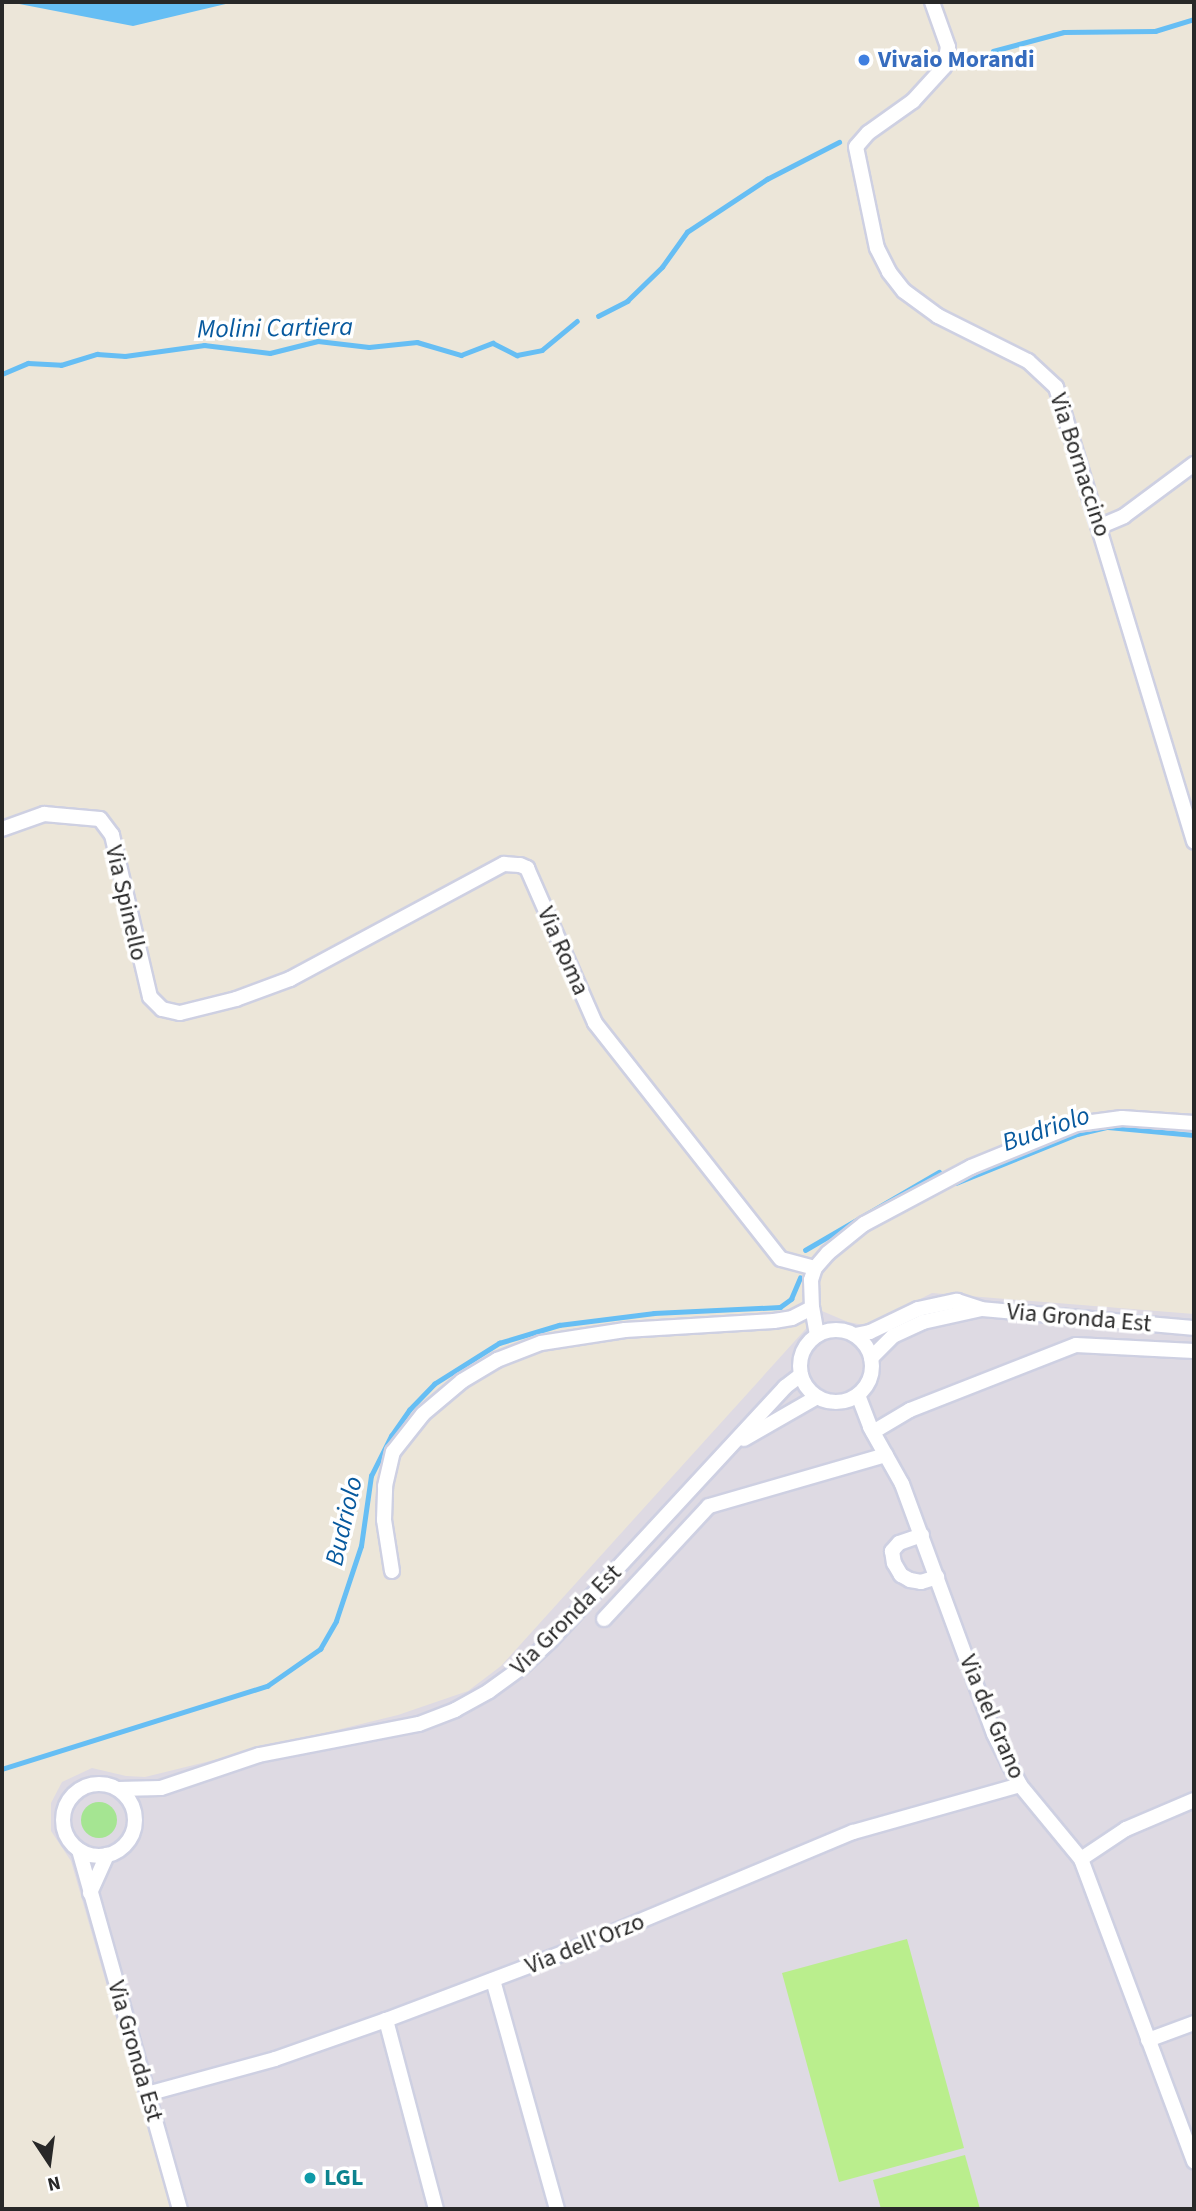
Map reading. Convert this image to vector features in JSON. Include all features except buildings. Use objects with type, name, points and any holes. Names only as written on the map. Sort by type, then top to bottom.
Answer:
[{"type":"street","name":"Via Bornaccino","points":[[932,2],[948,47],[944,67],[913,101],[868,134],[856,147],[877,248],[889,272],[904,291],[938,316],[1028,360],[1056,387],[1101,526],[1194,842]]},
{"type":"street","points":[[1101,526],[1124,516],[1194,464]]},
{"type":"street","name":"Via Spinello","points":[[2,829],[44,814],[100,819],[112,835],[150,997],[162,1009],[180,1013],[236,999]]},
{"type":"street","name":"Via Roma","points":[[236,999],[290,979],[504,864],[520,865],[527,869],[595,1023],[781,1259],[815,1268]]},
{"type":"street","points":[[872,1430],[843,1402],[817,1397],[810,1392],[801,1375],[802,1352],[817,1335],[811,1280],[815,1268],[828,1253],[864,1224],[971,1167],[1090,1120],[1122,1118],[1194,1123]]},
{"type":"street","name":"Via Gronda Est","points":[[817,1335],[836,1330],[855,1335],[870,1332],[918,1309],[957,1301],[981,1308],[1194,1328]]},
{"type":"street","points":[[391,1571],[384,1520],[384,1486],[393,1452],[422,1414],[462,1381],[497,1360],[541,1343],[625,1330],[774,1321],[792,1318],[812,1308]]},
{"type":"street","name":"Via Gronda Est","points":[[871,1358],[894,1336],[913,1327],[981,1308]]},
{"type":"street","points":[[843,1402],[858,1395],[870,1378],[871,1358],[855,1335]]},
{"type":"street","points":[[872,1430],[910,1410],[1076,1345],[1194,1351]]},
{"type":"street","name":"Via Gronda Est","points":[[180,2209],[79,1850],[70,1842],[64,1829],[66,1804],[83,1787],[106,1785],[118,1789],[162,1788],[259,1755],[419,1724],[455,1710],[489,1691],[522,1668],[551,1640],[785,1387],[801,1375]]},
{"type":"street","points":[[858,1395],[872,1430]]},
{"type":"street","name":"Via Gronda Est","points":[[730,1446],[817,1397]]},
{"type":"street","name":"Via del Grano","points":[[872,1430],[902,1484],[994,1734],[1020,1785],[1081,1859],[1194,2162]]},
{"type":"street","points":[[604,1619],[709,1506],[886,1455]]},
{"type":"street","points":[[922,1535],[899,1543],[892,1551],[894,1563],[901,1576],[910,1580],[921,1582],[937,1577]]},
{"type":"street","name":"Via dell'Orzo","points":[[147,2094],[275,2059],[386,2020],[493,1980],[853,1832],[1020,1785]]},
{"type":"street","name":"Via Gronda Est","points":[[134,1811],[162,1788]]},
{"type":"street","points":[[79,1850],[98,1856],[107,1855],[118,1851],[132,1834],[134,1811],[125,1795],[118,1789]]},
{"type":"street","points":[[1081,1859],[1126,1829],[1194,1800]]},
{"type":"street","points":[[90,1893],[107,1855]]},
{"type":"street","points":[[493,1980],[557,2209]]},
{"type":"street","points":[[386,2020],[436,2209]]},
{"type":"street","points":[[1148,2040],[1194,2023]]},
{"type":"shaded area","points":[[932,1293],[1194,1314],[1194,2209],[171,2209],[71,1861],[51,1831],[51,1803],[62,1782],[92,1768],[126,1776],[145,1777],[398,1715],[468,1691],[501,1666],[822,1311],[848,1322],[864,1325]]},
{"type":"green space","points":[[99,1802],[112,1807],[117,1820],[112,1833],[99,1838],[86,1833],[81,1820],[86,1807]]},
{"type":"green space","points":[[907,1939],[964,2148],[839,2182],[782,1973]]},
{"type":"green space","points":[[965,2155],[980,2209],[881,2209],[873,2180]]},
{"type":"water","points":[[9,2],[234,2],[133,26]]},
{"type":"waterway","name":"Molini Cartiera","points":[[993,51],[1064,32],[1155,31],[1194,19]]},
{"type":"waterway","name":"Molini Cartiera","points":[[598,316],[627,301],[662,267],[687,232],[767,179],[839,142]]},
{"type":"waterway","name":"Molini Cartiera","points":[[2,374],[28,363],[61,365],[97,354],[125,356],[204,345],[270,353],[318,341],[369,347],[417,342],[461,355],[493,343],[517,355],[542,350],[577,321]]},
{"type":"waterway","name":"Budriolo","points":[[956,1183],[1077,1134],[1108,1127],[1194,1135]]},
{"type":"waterway","name":"Budriolo","points":[[805,1250],[939,1172]]},
{"type":"waterway","name":"Budriolo","points":[[2,1769],[267,1686],[320,1649],[336,1621],[361,1546],[371,1476],[391,1436],[409,1410],[434,1384],[499,1343],[559,1325],[654,1313],[780,1307],[791,1299],[800,1278]]},
{"type":"place","name":"Vivaio Morandi","points":[[864,60]]},
{"type":"place","name":"LGL","points":[[310,2178]]}]
